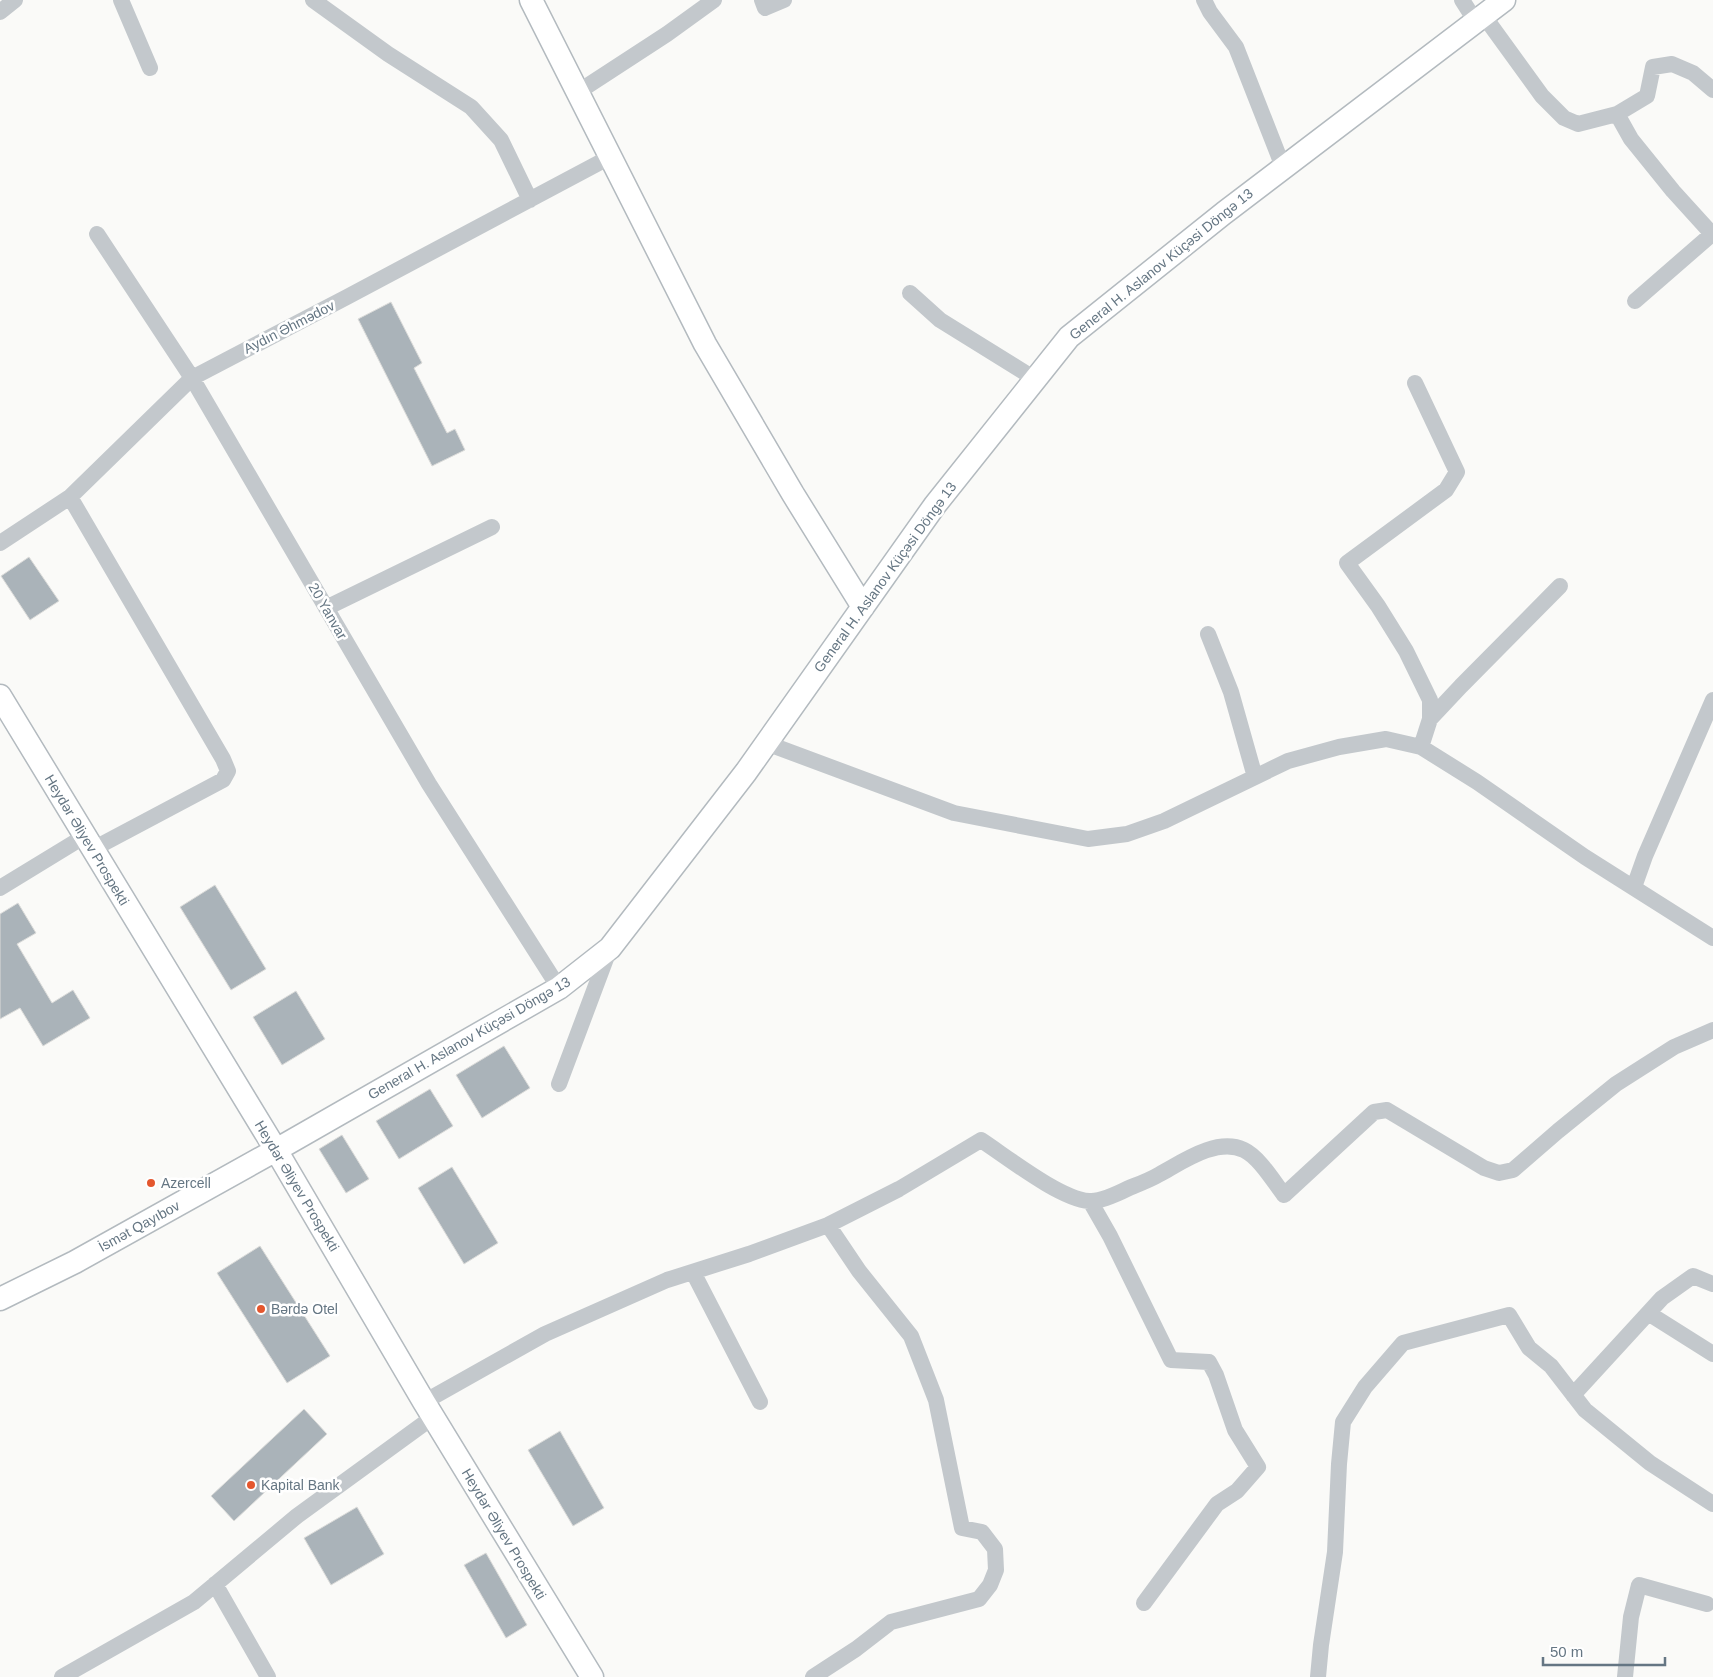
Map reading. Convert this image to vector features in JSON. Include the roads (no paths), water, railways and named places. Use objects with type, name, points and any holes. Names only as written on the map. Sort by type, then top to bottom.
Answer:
[{"type":"main road","points":[[531,0],[706,344],[793,494],[863,607]]},
{"type":"main road","name":"General H. Aslanov Küçəsi Döngə 13","points":[[276,1150],[559,988],[610,948],[740,780],[935,505],[1068,337],[1283,167],[1504,0]]},
{"type":"main road","name":"Heydər Əliyev Prospekti","points":[[0,696],[276,1150],[428,1410],[592,1677]]},
{"type":"main road","name":"İsmət Qayıbov","points":[[0,1299],[75,1262],[276,1150]]},
{"type":"street","points":[[0,12],[15,0]]},
{"type":"street","points":[[121,0],[150,68]]},
{"type":"street","points":[[313,0],[388,54],[471,107],[501,140],[530,200]]},
{"type":"street","points":[[578,92],[667,34],[714,0]]},
{"type":"street","points":[[762,0],[765,8],[784,0]]},
{"type":"street","points":[[1204,0],[1210,12],[1236,47],[1283,167]]},
{"type":"street","points":[[1462,0],[1480,19],[1542,96],[1564,118],[1578,124],[1617,114],[1647,96],[1653,67],[1672,64],[1692,73],[1713,90]]},
{"type":"street","points":[[1617,114],[1631,139],[1673,191],[1712,234],[1635,301]]},
{"type":"street","name":"Aydın Əhmədov","points":[[0,543],[70,497],[192,378],[610,157]]},
{"type":"street","name":"20 Yanvar","points":[[97,234],[192,378],[429,784],[559,988]]},
{"type":"street","points":[[910,293],[940,320],[1035,379]]},
{"type":"street","points":[[1415,383],[1457,472],[1446,490],[1347,563],[1378,606],[1406,651],[1430,700],[1430,719],[1420,747]]},
{"type":"street","points":[[0,888],[89,842],[223,780],[228,771],[70,497]]},
{"type":"street","points":[[326,608],[492,527]]},
{"type":"street","points":[[1430,719],[1460,686],[1560,586]]},
{"type":"street","points":[[1208,634],[1231,692],[1254,777]]},
{"type":"street","points":[[1634,887],[1645,856],[1713,700]]},
{"type":"street","points":[[766,743],[954,813],[1088,839],[1127,834],[1164,820],[1288,761],[1339,747],[1386,739],[1420,747],[1477,782],[1585,857],[1713,938]]},
{"type":"street","points":[[559,1084],[610,948]]},
{"type":"street","points":[[62,1677],[194,1602],[428,1410],[545,1334],[667,1280],[749,1254],[828,1225],[899,1190],[981,1140],[1039,1179],[1069,1196],[1090,1202],[1117,1194],[1157,1176],[1200,1153],[1226,1146],[1244,1150],[1256,1160],[1284,1195],[1374,1112],[1387,1110],[1484,1168],[1499,1173],[1513,1170],[1616,1084],[1674,1047],[1713,1030]]},
{"type":"street","points":[[1090,1202],[1110,1236],[1171,1360],[1209,1362],[1216,1375],[1235,1430],[1258,1466],[1237,1491],[1217,1504],[1144,1603]]},
{"type":"street","points":[[813,1677],[856,1649],[892,1622],[979,1599],[990,1585],[996,1570],[995,1548],[982,1532],[962,1528],[936,1400],[911,1336],[859,1271],[828,1225]]},
{"type":"street","points":[[693,1272],[760,1402]]},
{"type":"street","points":[[1573,1395],[1662,1298],[1693,1276],[1713,1284]]},
{"type":"street","points":[[1648,1312],[1713,1354]]},
{"type":"street","points":[[1318,1677],[1320,1645],[1335,1552],[1338,1464],[1344,1422],[1365,1387],[1403,1343],[1509,1315],[1529,1348],[1551,1366],[1585,1410],[1650,1463],[1713,1504]]},
{"type":"street","points":[[215,1584],[268,1677]]},
{"type":"street","points":[[1625,1677],[1631,1617],[1640,1585],[1707,1604]]},
{"type":"place","name":"Azercell","points":[[151,1183]]},
{"type":"place","name":"Bərdə Otel","points":[[261,1309]]},
{"type":"place","name":"Kapital Bank","points":[[251,1485]]}]
